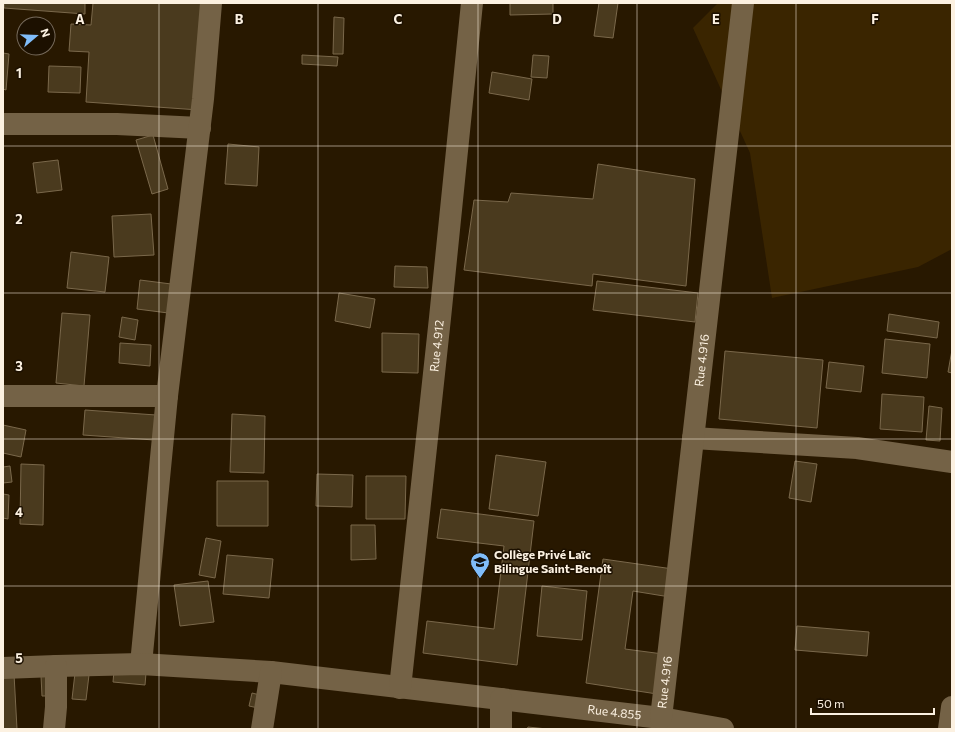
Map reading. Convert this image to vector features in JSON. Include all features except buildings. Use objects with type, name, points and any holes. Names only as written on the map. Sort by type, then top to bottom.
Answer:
[{"type":"street","points":[[141,664],[167,396],[200,128],[211,3]]},
{"type":"street","name":"Rue 4.912","points":[[400,688],[472,3]]},
{"type":"street","name":"Rue 4.916","points":[[661,718],[743,3]]},
{"type":"street","points":[[3,124],[117,124],[200,128]]},
{"type":"street","points":[[3,396],[167,396]]},
{"type":"street","points":[[693,438],[857,448],[952,462]]},
{"type":"street","name":"Rue 4.855","points":[[3,668],[141,664],[271,672],[661,718],[723,729]]},
{"type":"street","points":[[54,729],[56,707],[56,666]]},
{"type":"street","points":[[262,729],[271,672]]},
{"type":"street","points":[[501,729],[502,699]]},
{"type":"street","points":[[949,729],[952,707]]},
{"type":"shaded area","points":[[718,3],[952,3],[952,249],[918,267],[772,298],[750,153],[693,28]]},
{"type":"place","name":"Collège Privé Laïc Bilingue Saint-Benoît","points":[[480,579]]}]
